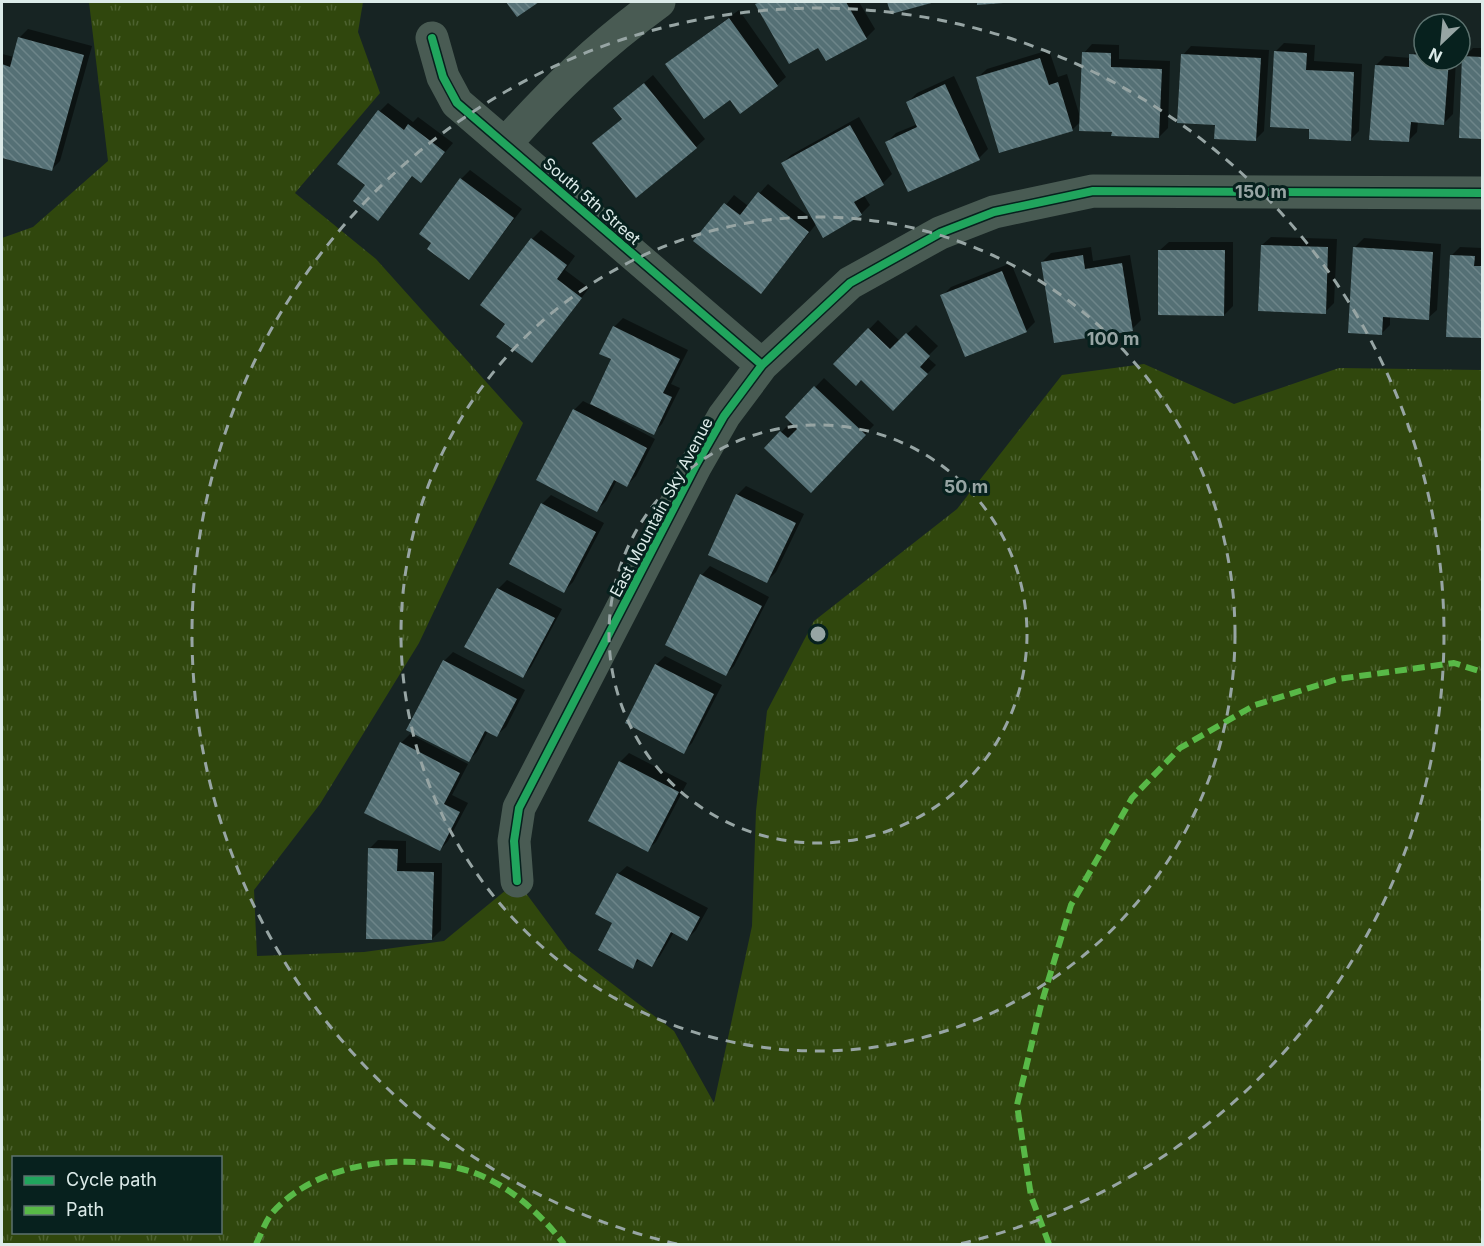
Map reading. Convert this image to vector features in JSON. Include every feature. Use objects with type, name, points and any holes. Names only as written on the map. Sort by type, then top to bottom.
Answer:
[{"type":"street","points":[[506,143],[556,87],[610,38],[659,2]]},
{"type":"street","name":"South 5th Street","points":[[432,38],[443,76],[458,103],[762,365]]},
{"type":"street","name":"East Mountain Sky Avenue","points":[[517,881],[514,841],[519,808],[696,465],[724,416],[762,365],[807,320],[850,283],[940,233],[994,212],[1093,191],[1482,193]]},
{"type":"green space","points":[[89,2],[363,2],[358,32],[380,93],[295,193],[376,259],[523,423],[419,643],[320,804],[254,890],[257,956],[364,952],[444,941],[517,881],[568,950],[674,1031],[714,1103],[752,926],[756,811],[767,711],[814,621],[957,509],[1062,375],[1144,364],[1234,404],[1339,368],[1482,370],[1482,1244],[2,1244],[2,238],[33,227],[108,161]]},
{"type":"building","points":[[506,2],[539,2],[517,17]]},
{"type":"building","points":[[760,2],[846,2],[867,39],[826,61],[818,48],[789,64],[755,4]]},
{"type":"building","points":[[887,2],[935,2],[891,14]]},
{"type":"building","points":[[977,2],[1003,2],[1003,3],[977,5]]},
{"type":"building","points":[[729,18],[778,86],[740,114],[730,100],[704,119],[665,64]]},
{"type":"building","points":[[18,37],[84,55],[52,171],[2,158],[2,64],[10,67]]},
{"type":"building","points":[[1274,51],[1307,53],[1306,70],[1354,72],[1351,141],[1309,139],[1309,129],[1270,127]]},
{"type":"building","points":[[1082,52],[1111,53],[1111,67],[1162,69],[1159,138],[1111,136],[1112,132],[1079,131]]},
{"type":"building","points":[[1181,54],[1261,58],[1256,141],[1214,139],[1215,125],[1177,123]]},
{"type":"building","points":[[1409,54],[1412,54],[1412,72],[1448,72],[1444,125],[1411,122],[1409,142],[1369,140],[1375,65],[1409,67]]},
{"type":"building","points":[[1472,56],[1482,57],[1482,139],[1459,138],[1461,72],[1472,72]]},
{"type":"building","points":[[1040,58],[1049,85],[1058,82],[1073,131],[999,153],[976,77]]},
{"type":"building","points":[[644,83],[697,148],[636,198],[592,143],[622,119],[613,108]]},
{"type":"building","points":[[945,84],[980,160],[908,192],[885,142],[917,127],[906,102]]},
{"type":"building","points":[[378,110],[404,130],[408,124],[445,152],[421,183],[412,176],[378,221],[353,201],[365,185],[337,164]]},
{"type":"building","points":[[850,125],[884,185],[854,202],[862,215],[823,238],[781,163]]},
{"type":"building","points":[[460,178],[514,218],[469,280],[427,249],[431,243],[419,234]]},
{"type":"building","points":[[758,192],[809,232],[761,294],[693,241],[724,203],[740,215]]},
{"type":"building","points":[[531,238],[567,265],[557,279],[582,298],[532,363],[496,337],[505,324],[480,305]]},
{"type":"building","points":[[1261,245],[1328,247],[1326,314],[1258,311]]},
{"type":"building","points":[[1353,247],[1433,252],[1429,320],[1383,317],[1382,335],[1348,333]]},
{"type":"building","points":[[1158,250],[1225,250],[1224,316],[1158,315]]},
{"type":"building","points":[[1083,255],[1085,269],[1122,263],[1133,331],[1054,343],[1041,262]]},
{"type":"building","points":[[1450,255],[1475,256],[1474,266],[1482,266],[1482,338],[1446,337]]},
{"type":"building","points":[[1002,271],[1027,332],[965,357],[940,295]]},
{"type":"building","points":[[613,326],[680,359],[663,393],[672,397],[654,435],[590,404],[611,359],[599,354]]},
{"type":"building","points":[[868,328],[890,349],[906,333],[930,356],[920,367],[928,374],[893,411],[861,380],[856,386],[833,364]]},
{"type":"building","points":[[814,386],[866,435],[811,493],[764,448],[780,431],[788,438],[797,429],[785,417]]},
{"type":"building","points":[[573,409],[647,448],[627,487],[614,480],[597,512],[536,480]]},
{"type":"building","points":[[736,494],[796,523],[767,583],[708,555]]},
{"type":"building","points":[[541,503],[596,532],[564,593],[509,564]]},
{"type":"building","points":[[700,574],[762,606],[726,676],[665,645]]},
{"type":"building","points":[[497,588],[555,618],[523,678],[464,647]]},
{"type":"building","points":[[443,660],[517,699],[497,737],[485,731],[469,762],[406,730]]},
{"type":"building","points":[[655,664],[714,694],[684,754],[625,723]]},
{"type":"building","points":[[400,742],[460,773],[444,804],[460,812],[440,851],[364,813]]},
{"type":"building","points":[[619,761],[679,792],[648,852],[588,821]]},
{"type":"building","points":[[368,848],[398,849],[397,871],[434,872],[432,940],[366,939]]},
{"type":"building","points":[[617,873],[700,917],[687,941],[671,932],[652,967],[637,959],[633,969],[598,950],[612,923],[595,914]]},
{"type":"marked path","points":[[1049,1244],[1031,1196],[1017,1105],[1041,1005],[1071,905],[1132,798],[1180,748],[1255,705],[1338,679],[1454,663],[1482,672]]},
{"type":"marked path","points":[[256,1244],[273,1212],[292,1195],[315,1181],[340,1171],[393,1162],[421,1162],[447,1166],[486,1178],[535,1211],[564,1244]]},
{"type":"cycle path","points":[[432,38],[443,77],[457,103],[762,365]]},
{"type":"cycle path","points":[[517,881],[514,841],[519,808],[696,465],[724,416],[762,365],[850,283],[940,233],[994,212],[1093,191],[1482,193]]}]
